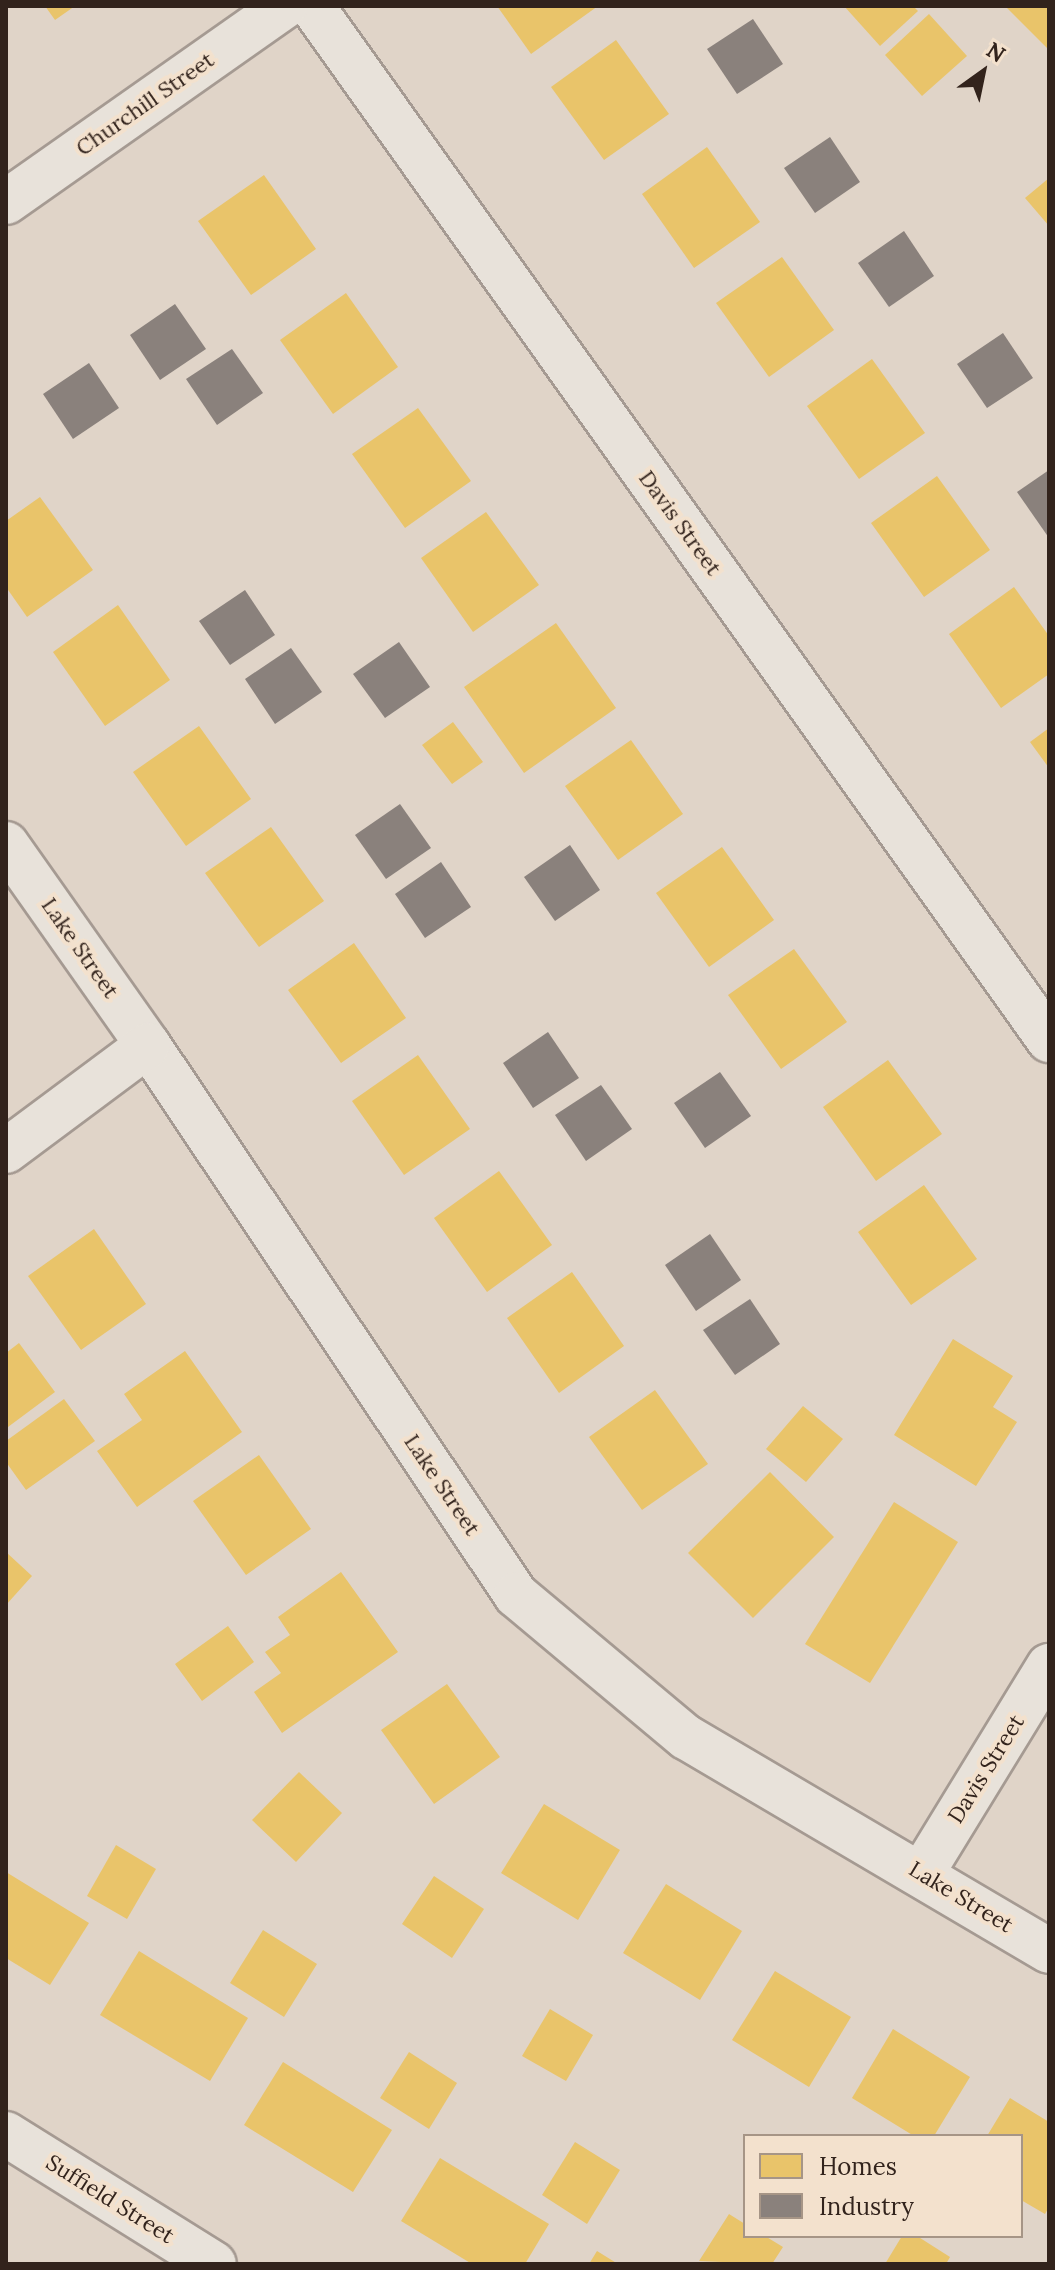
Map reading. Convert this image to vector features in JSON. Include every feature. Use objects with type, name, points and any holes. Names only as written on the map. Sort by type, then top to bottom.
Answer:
[{"type":"street","name":"Churchill Street","points":[[6,202],[285,6]]},
{"type":"street","name":"Davis Street","points":[[312,6],[1049,1040]]},
{"type":"street","name":"Lake Street","points":[[6,844],[148,1045],[516,1595],[686,1737],[922,1873],[1049,1951]]},
{"type":"street","points":[[6,1151],[148,1045]]},
{"type":"street","name":"Davis Street","points":[[922,1873],[1049,1666]]},
{"type":"street","name":"Suffield Street","points":[[6,2134],[214,2264]]},
{"type":"building: Homes","points":[[45,6],[75,6],[55,20]]},
{"type":"building: Homes","points":[[497,6],[598,6],[531,54]]},
{"type":"building: Homes","points":[[844,6],[913,6],[918,11],[880,46]]},
{"type":"building: Homes","points":[[1005,6],[1049,6],[1049,50]]},
{"type":"building: Homes","points":[[929,14],[967,56],[922,96],[885,55]]},
{"type":"building: Homes","points":[[616,40],[669,114],[604,160],[551,87]]},
{"type":"building: Homes","points":[[707,147],[760,222],[694,268],[642,194]]},
{"type":"building: Homes","points":[[264,175],[316,249],[251,295],[198,221]]},
{"type":"building: Homes","points":[[1049,178],[1049,226],[1025,198]]},
{"type":"building: Homes","points":[[782,257],[834,330],[769,377],[716,303]]},
{"type":"building: Homes","points":[[346,293],[398,367],[333,414],[280,340]]},
{"type":"building: Homes","points":[[872,359],[925,433],[859,479],[807,406]]},
{"type":"building: Homes","points":[[418,408],[471,481],[405,528],[352,454]]},
{"type":"building: Homes","points":[[937,476],[990,550],[924,597],[871,523]]},
{"type":"building: Homes","points":[[40,497],[93,570],[27,617],[6,587],[6,521]]},
{"type":"building: Homes","points":[[486,512],[539,585],[473,632],[421,558]]},
{"type":"building: Homes","points":[[1014,587],[1049,636],[1049,674],[1001,708],[949,634]]},
{"type":"building: Homes","points":[[118,605],[170,680],[105,726],[53,652]]},
{"type":"building: Homes","points":[[556,623],[616,708],[524,773],[464,687]]},
{"type":"building: Homes","points":[[453,722],[483,762],[452,784],[422,745]]},
{"type":"building: Homes","points":[[199,726],[251,799],[186,846],[133,772]]},
{"type":"building: Homes","points":[[1049,728],[1049,768],[1030,742]]},
{"type":"building: Homes","points":[[631,740],[683,814],[618,860],[565,786]]},
{"type":"building: Homes","points":[[271,827],[324,901],[259,947],[205,873]]},
{"type":"building: Homes","points":[[722,847],[774,920],[709,967],[656,893]]},
{"type":"building: Homes","points":[[354,943],[406,1018],[341,1063],[288,990]]},
{"type":"building: Homes","points":[[794,949],[847,1022],[781,1069],[728,995]]},
{"type":"building: Homes","points":[[418,1055],[470,1129],[404,1175],[352,1101]]},
{"type":"building: Homes","points":[[888,1060],[942,1134],[876,1181],[823,1107]]},
{"type":"building: Homes","points":[[499,1171],[552,1245],[487,1292],[434,1218]]},
{"type":"building: Homes","points":[[924,1185],[977,1259],[911,1305],[858,1232]]},
{"type":"building: Homes","points":[[94,1229],[146,1304],[81,1350],[28,1276]]},
{"type":"building: Homes","points":[[572,1272],[624,1346],[559,1393],[507,1318]]},
{"type":"building: Homes","points":[[953,1339],[1013,1376],[993,1407],[1017,1422],[976,1486],[894,1435]]},
{"type":"building: Homes","points":[[19,1343],[55,1392],[8,1427],[6,1353]]},
{"type":"building: Homes","points":[[185,1351],[242,1432],[137,1507],[97,1451],[142,1420],[124,1394]]},
{"type":"building: Homes","points":[[655,1390],[708,1464],[642,1510],[589,1437]]},
{"type":"building: Homes","points":[[64,1399],[95,1441],[26,1490],[6,1462],[6,1441]]},
{"type":"building: Homes","points":[[803,1406],[843,1439],[806,1482],[766,1449]]},
{"type":"building: Homes","points":[[259,1455],[311,1529],[246,1575],[193,1501]]},
{"type":"building: Homes","points":[[770,1472],[834,1537],[753,1618],[688,1553]]},
{"type":"building: Homes","points":[[894,1502],[958,1542],[870,1683],[805,1644]]},
{"type":"building: Homes","points":[[6,1552],[32,1576],[6,1605]]},
{"type":"building: Homes","points":[[341,1572],[398,1652],[282,1733],[254,1692],[281,1673],[265,1652],[290,1635],[278,1617]]},
{"type":"building: Homes","points":[[228,1626],[254,1662],[202,1701],[175,1664]]},
{"type":"building: Homes","points":[[447,1684],[500,1757],[434,1804],[381,1730]]},
{"type":"building: Homes","points":[[299,1772],[342,1813],[296,1862],[252,1820]]},
{"type":"building: Homes","points":[[544,1804],[620,1850],[578,1920],[501,1873]]},
{"type":"building: Homes","points":[[116,1845],[156,1869],[127,1919],[87,1896]]},
{"type":"building: Homes","points":[[6,1872],[89,1923],[50,1985],[6,1958]]},
{"type":"building: Homes","points":[[434,1876],[484,1909],[452,1958],[402,1924]]},
{"type":"building: Homes","points":[[666,1884],[742,1931],[700,2000],[623,1953]]},
{"type":"building: Homes","points":[[263,1930],[317,1964],[284,2017],[230,1983]]},
{"type":"building: Homes","points":[[139,1951],[248,2018],[210,2081],[100,2015]]},
{"type":"building: Homes","points":[[775,1971],[851,2017],[809,2087],[732,2040]]},
{"type":"building: Homes","points":[[550,2009],[593,2035],[566,2081],[522,2056]]},
{"type":"building: Homes","points":[[893,2029],[970,2077],[935,2134],[911,2134],[852,2098]]},
{"type":"building: Homes","points":[[409,2052],[457,2083],[429,2129],[380,2098]]},
{"type":"building: Homes","points":[[283,2062],[392,2130],[353,2192],[244,2125]]},
{"type":"building: Homes","points":[[1010,2098],[1049,2122],[1049,2207],[1045,2214],[1023,2201],[1023,2134],[988,2134]]},
{"type":"building: Homes","points":[[575,2142],[620,2170],[587,2224],[542,2195]]},
{"type":"building: Homes","points":[[440,2158],[549,2224],[525,2264],[472,2264],[401,2221]]},
{"type":"building: Homes","points":[[729,2214],[743,2223],[743,2238],[768,2238],[783,2247],[772,2264],[699,2261]]},
{"type":"building: Homes","points":[[901,2238],[920,2238],[950,2257],[946,2264],[885,2264]]},
{"type":"building: Homes","points":[[597,2251],[618,2264],[589,2264]]},
{"type":"building: Industry","points":[[753,19],[783,64],[737,94],[707,49]]},
{"type":"building: Industry","points":[[830,137],[860,182],[815,213],[784,168]]},
{"type":"building: Industry","points":[[904,231],[934,276],[889,307],[858,263]]},
{"type":"building: Industry","points":[[175,304],[206,349],[160,380],[130,335]]},
{"type":"building: Industry","points":[[1003,333],[1033,378],[987,408],[957,364]]},
{"type":"building: Industry","points":[[232,349],[263,393],[217,425],[186,379]]},
{"type":"building: Industry","points":[[89,363],[119,408],[73,439],[43,394]]},
{"type":"building: Industry","points":[[1049,470],[1049,538],[1017,492]]},
{"type":"building: Industry","points":[[245,590],[275,635],[230,665],[199,621]]},
{"type":"building: Industry","points":[[399,642],[430,687],[385,718],[353,674]]},
{"type":"building: Industry","points":[[291,648],[322,692],[275,724],[245,679]]},
{"type":"building: Industry","points":[[400,804],[431,848],[386,879],[355,835]]},
{"type":"building: Industry","points":[[570,845],[600,890],[555,921],[524,877]]},
{"type":"building: Industry","points":[[441,862],[471,907],[425,938],[395,894]]},
{"type":"building: Industry","points":[[548,1032],[579,1078],[533,1108],[503,1063]]},
{"type":"building: Industry","points":[[720,1072],[751,1116],[705,1148],[674,1103]]},
{"type":"building: Industry","points":[[601,1085],[632,1129],[586,1161],[555,1115]]},
{"type":"building: Industry","points":[[710,1234],[741,1280],[696,1311],[665,1265]]},
{"type":"building: Industry","points":[[750,1299],[780,1344],[735,1375],[703,1330]]}]
